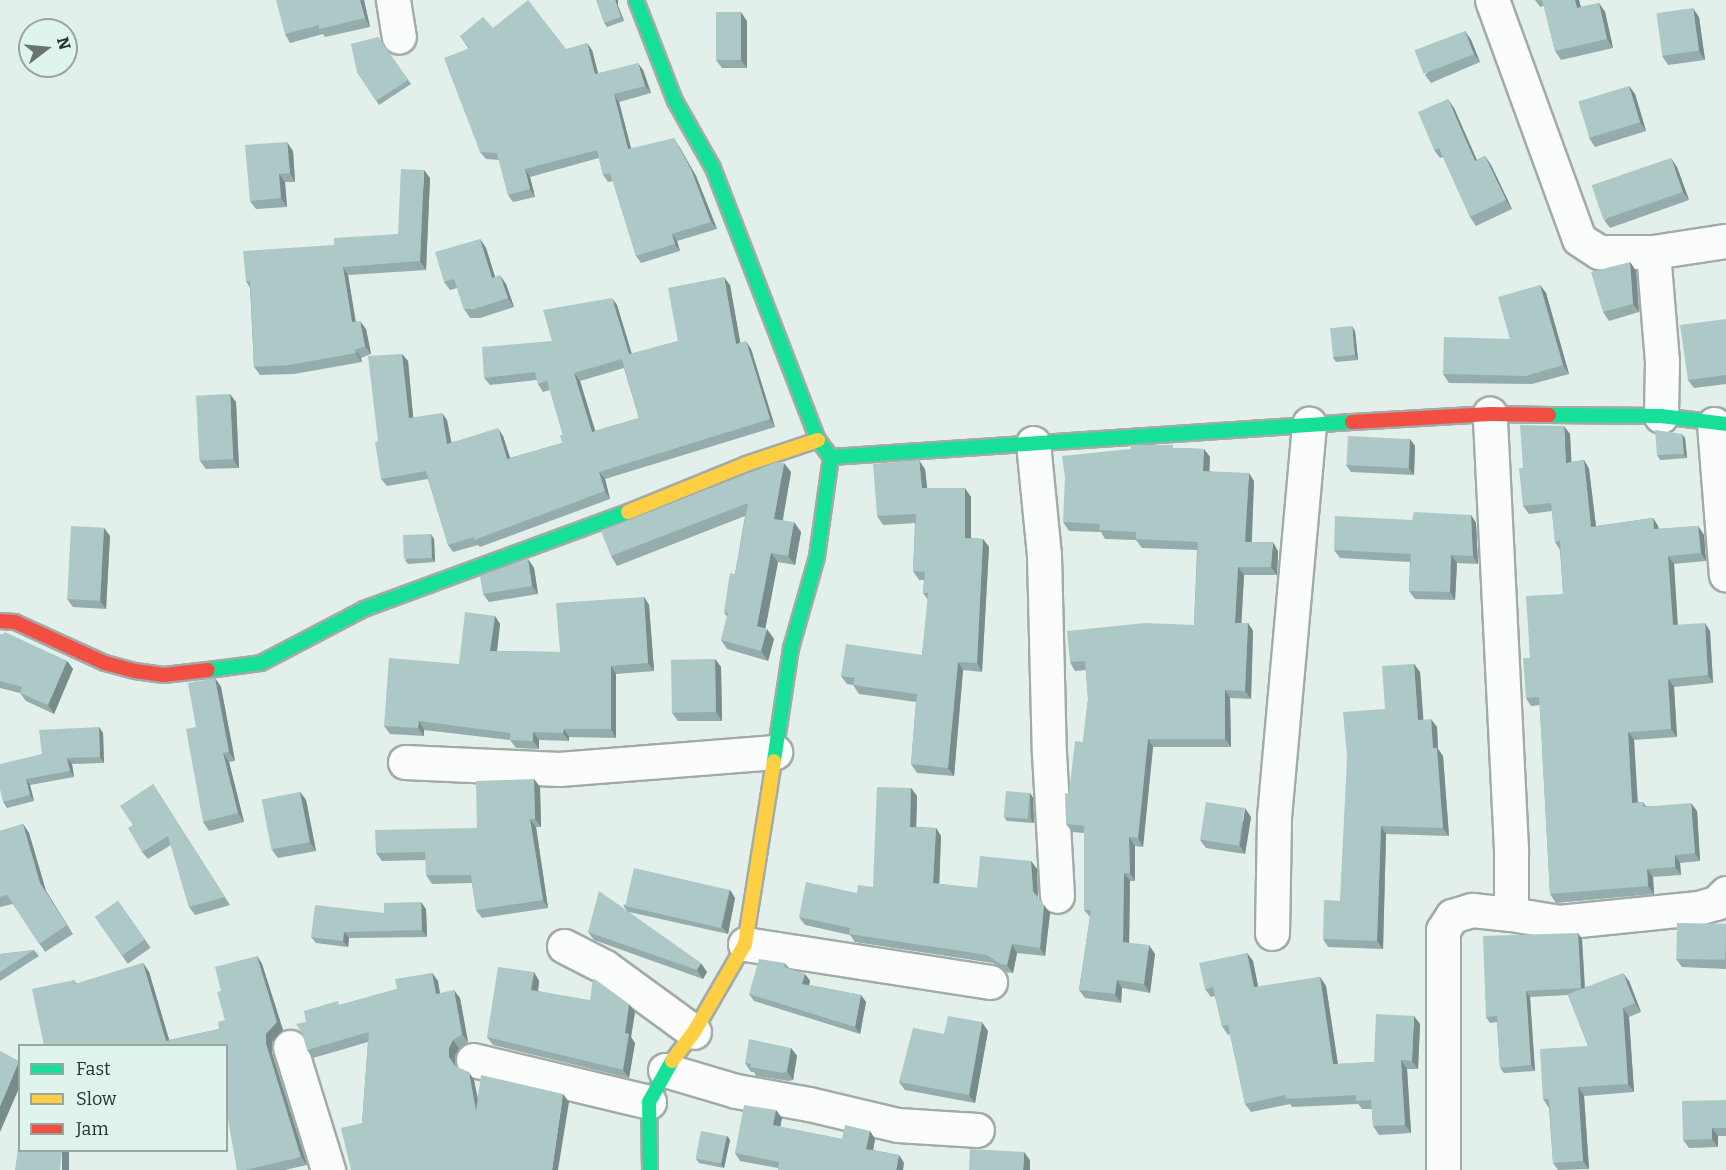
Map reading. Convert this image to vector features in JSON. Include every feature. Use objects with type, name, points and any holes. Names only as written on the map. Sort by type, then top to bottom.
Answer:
[{"type":"street","points":[[393,0],[399,37]]},
{"type":"street","points":[[636,0],[675,101],[713,168],[818,440],[831,457],[825,486],[817,557],[791,648],[756,886],[745,944],[694,1032],[665,1070],[648,1102],[650,1170]]},
{"type":"street","points":[[1492,0],[1579,239],[1599,252],[1653,252],[1726,241]]},
{"type":"street","points":[[1653,252],[1662,362],[1661,416]]},
{"type":"street","points":[[831,457],[1309,424],[1490,414],[1661,416],[1720,424],[1726,575]]},
{"type":"street","points":[[1490,414],[1511,849],[1511,914]]},
{"type":"street","points":[[1272,933],[1274,817],[1309,424]]},
{"type":"street","points":[[0,621],[15,622],[105,663],[135,671],[164,675],[261,663],[364,609],[588,528],[746,464],[818,440]]},
{"type":"street","points":[[1033,443],[1044,555],[1049,753],[1057,896]]},
{"type":"street","points":[[405,762],[559,769],[775,752]]},
{"type":"street","points":[[1443,1170],[1443,930],[1452,916],[1472,910],[1559,922],[1698,908],[1716,903],[1726,893]]},
{"type":"street","points":[[745,944],[990,982]]},
{"type":"street","points":[[564,946],[605,967],[694,1032]]},
{"type":"street","points":[[290,1047],[328,1170]]},
{"type":"street","points":[[472,1060],[648,1102]]},
{"type":"street","points":[[665,1070],[736,1091],[809,1104],[898,1125],[978,1130]]},
{"type":"building","points":[[276,0],[360,0],[365,18],[319,29],[319,25],[285,34]]},
{"type":"building","points":[[528,0],[566,49],[587,43],[595,74],[638,63],[645,86],[614,94],[628,149],[674,138],[691,169],[711,222],[672,234],[675,244],[636,256],[610,173],[603,175],[597,150],[525,169],[530,189],[508,195],[497,153],[480,152],[444,58],[470,48],[460,36],[483,17],[493,28]]},
{"type":"building","points":[[596,0],[615,0],[621,17],[604,23]]},
{"type":"building","points":[[1542,0],[1575,0],[1577,8],[1599,3],[1607,39],[1555,51]]},
{"type":"building","points":[[1693,8],[1699,51],[1662,56],[1656,13]]},
{"type":"building","points":[[716,12],[741,12],[741,60],[716,60]]},
{"type":"building","points":[[1465,31],[1474,54],[1424,74],[1415,50]]},
{"type":"building","points":[[378,37],[408,80],[376,101],[357,72],[351,44]]},
{"type":"building","points":[[1629,86],[1640,122],[1589,138],[1578,101]]},
{"type":"building","points":[[1448,99],[1475,161],[1485,156],[1506,200],[1470,217],[1439,148],[1434,150],[1418,112]]},
{"type":"building","points":[[287,142],[290,173],[279,174],[281,198],[250,201],[245,145]]},
{"type":"building","points":[[1671,158],[1683,192],[1603,219],[1592,185]]},
{"type":"building","points":[[401,169],[424,170],[420,261],[343,267],[352,322],[360,321],[365,346],[355,350],[356,353],[289,365],[254,367],[250,281],[246,281],[243,251],[334,245],[334,238],[398,234]]},
{"type":"building","points":[[480,239],[492,278],[500,275],[508,298],[474,309],[464,309],[454,279],[444,282],[435,252]]},
{"type":"building","points":[[1630,262],[1633,304],[1603,312],[1591,272]]},
{"type":"building","points":[[724,277],[736,344],[746,341],[770,419],[599,472],[605,491],[474,540],[474,537],[448,545],[426,471],[381,479],[375,442],[378,441],[368,356],[402,354],[409,418],[442,413],[447,444],[498,428],[507,459],[562,443],[560,435],[563,435],[547,381],[538,384],[535,372],[484,378],[482,347],[552,341],[543,310],[612,298],[629,354],[678,341],[668,288]],"holes":[[[622,359],[639,418],[592,432],[574,373]]]},
{"type":"building","points":[[1540,285],[1563,365],[1526,376],[1443,374],[1444,337],[1510,339],[1498,297]]},
{"type":"building","points":[[1726,319],[1726,375],[1688,380],[1680,325]]},
{"type":"building","points":[[1352,326],[1355,355],[1333,357],[1330,328]]},
{"type":"building","points":[[230,394],[233,459],[199,461],[196,396]]},
{"type":"building","points":[[1520,425],[1564,426],[1566,463],[1584,460],[1591,527],[1653,518],[1654,529],[1698,526],[1701,553],[1668,556],[1673,625],[1705,623],[1708,675],[1668,679],[1671,729],[1628,732],[1632,803],[1643,802],[1643,807],[1691,803],[1695,853],[1675,855],[1675,867],[1647,869],[1648,886],[1550,894],[1539,697],[1526,698],[1523,658],[1530,658],[1526,596],[1563,594],[1560,541],[1555,542],[1551,503],[1523,506],[1519,468],[1523,468]]},
{"type":"building","points":[[1655,430],[1682,434],[1684,454],[1657,455]]},
{"type":"building","points":[[1348,436],[1410,439],[1408,468],[1346,465]]},
{"type":"building","points":[[1131,445],[1173,445],[1173,448],[1204,449],[1203,471],[1249,473],[1245,542],[1273,542],[1271,567],[1238,567],[1235,623],[1248,623],[1245,691],[1225,690],[1225,739],[1148,739],[1138,838],[1129,837],[1130,873],[1124,873],[1123,942],[1149,945],[1144,984],[1117,980],[1115,994],[1079,990],[1091,910],[1084,910],[1084,826],[1066,824],[1065,793],[1069,794],[1075,741],[1083,742],[1088,699],[1085,661],[1070,662],[1067,631],[1145,623],[1194,625],[1198,542],[1136,539],[1136,532],[1099,530],[1100,524],[1063,522],[1065,477],[1062,456],[1131,449]]},
{"type":"building","points":[[919,460],[922,488],[965,488],[965,538],[983,539],[977,663],[958,662],[948,768],[911,764],[917,694],[853,685],[855,678],[841,676],[846,644],[922,655],[928,593],[923,593],[925,572],[913,571],[916,514],[877,516],[873,464]]},
{"type":"building","points":[[777,462],[784,463],[774,519],[794,522],[788,556],[771,553],[757,626],[767,629],[761,651],[721,640],[728,613],[724,612],[730,573],[735,574],[748,503],[611,556],[601,531]]},
{"type":"building","points":[[1414,512],[1471,515],[1473,556],[1451,555],[1450,592],[1409,591],[1411,554],[1334,550],[1335,516],[1412,520]]},
{"type":"building","points":[[71,526],[104,528],[100,601],[67,599]]},
{"type":"building","points":[[431,534],[432,558],[404,559],[403,535]]},
{"type":"building","points":[[528,559],[532,586],[483,594],[480,576]]},
{"type":"building","points":[[644,597],[648,663],[611,666],[611,729],[564,729],[563,733],[533,732],[533,741],[510,740],[510,733],[419,721],[418,728],[384,726],[389,658],[459,664],[465,612],[495,616],[490,651],[560,652],[556,603]]},
{"type":"building","points":[[5,632],[67,661],[48,705],[20,693],[22,687],[0,681],[0,634]]},
{"type":"building","points":[[715,659],[716,712],[672,713],[671,660]]},
{"type":"building","points":[[1414,664],[1418,720],[1431,719],[1433,748],[1437,748],[1443,828],[1381,826],[1377,941],[1323,939],[1324,900],[1340,901],[1347,757],[1343,712],[1385,709],[1382,666]]},
{"type":"building","points":[[215,678],[229,752],[223,753],[238,813],[203,822],[186,729],[196,727],[188,683]]},
{"type":"building","points":[[99,727],[100,757],[67,758],[70,771],[26,779],[30,795],[3,802],[0,789],[0,764],[42,754],[39,730]]},
{"type":"building","points":[[534,779],[535,819],[530,819],[543,900],[476,910],[471,875],[426,875],[425,852],[376,853],[375,830],[477,828],[476,781]]},
{"type":"building","points":[[153,784],[225,897],[189,907],[168,836],[142,852],[128,828],[133,825],[120,806]]},
{"type":"building","points":[[877,787],[911,788],[910,827],[936,828],[933,883],[977,888],[980,856],[1031,861],[1033,891],[1044,905],[1040,948],[1012,944],[1007,965],[1000,964],[987,955],[849,934],[850,928],[799,917],[806,882],[857,893],[858,885],[873,887]]},
{"type":"building","points":[[1006,791],[1030,793],[1028,819],[1004,817]]},
{"type":"building","points":[[300,792],[310,842],[271,850],[262,799]]},
{"type":"building","points":[[1206,802],[1245,808],[1239,846],[1200,840]]},
{"type":"building","points":[[23,824],[40,883],[67,925],[39,944],[7,895],[0,897],[0,831]]},
{"type":"building","points":[[634,868],[729,890],[721,928],[625,906]]},
{"type":"building","points":[[599,891],[701,963],[697,970],[588,932]]},
{"type":"building","points":[[118,901],[145,940],[122,956],[95,917]]},
{"type":"building","points":[[421,902],[422,930],[344,932],[343,941],[311,937],[315,905],[384,913],[384,903]]},
{"type":"building","points":[[1677,923],[1726,924],[1725,960],[1676,959]]},
{"type":"building","points":[[1578,933],[1581,988],[1526,991],[1531,1065],[1500,1068],[1497,1016],[1486,1017],[1483,936]]},
{"type":"building","points":[[34,950],[0,972],[0,954]]},
{"type":"building","points":[[1247,953],[1254,987],[1320,977],[1333,1064],[1374,1062],[1376,1014],[1414,1016],[1412,1061],[1401,1060],[1405,1125],[1373,1126],[1371,1100],[1356,1101],[1356,1095],[1286,1099],[1285,1095],[1245,1104],[1228,1025],[1222,1026],[1213,987],[1205,989],[1199,963]]},
{"type":"building","points":[[257,956],[277,1022],[266,1034],[266,1044],[301,1157],[237,1170],[228,1119],[228,1044],[44,1044],[32,989],[74,980],[75,984],[143,963],[166,1041],[219,1029],[218,1022],[225,1020],[217,992],[221,991],[215,967]]},
{"type":"building","points":[[759,959],[785,963],[784,967],[805,974],[802,984],[861,995],[855,1027],[749,994]]},
{"type":"building","points":[[498,967],[534,972],[531,990],[590,1000],[593,979],[629,1004],[625,1033],[629,1034],[623,1070],[487,1037]]},
{"type":"building","points":[[432,973],[436,994],[454,990],[462,1034],[453,1040],[449,1048],[449,1057],[455,1066],[469,1072],[476,1111],[481,1075],[563,1094],[552,1170],[351,1170],[341,1128],[362,1123],[369,1032],[307,1050],[302,1033],[296,1024],[306,1022],[304,1011],[338,1001],[339,1005],[397,989],[395,979]]},
{"type":"building","points":[[1623,973],[1635,1003],[1623,1008],[1628,1084],[1578,1087],[1583,1161],[1553,1163],[1549,1099],[1543,1099],[1540,1049],[1588,1046],[1568,994]]},
{"type":"building","points":[[948,1016],[982,1022],[969,1095],[899,1082],[913,1028],[944,1034]]},
{"type":"building","points":[[749,1039],[791,1048],[787,1071],[783,1073],[750,1067],[751,1064],[745,1063]]},
{"type":"building","points":[[0,1051],[18,1060],[18,1063],[0,1106]]},
{"type":"building","points":[[1726,1100],[1726,1128],[1712,1128],[1712,1139],[1683,1140],[1682,1101]]},
{"type":"building","points":[[744,1105],[776,1110],[773,1125],[842,1139],[845,1125],[870,1131],[866,1149],[899,1155],[896,1170],[778,1170],[779,1162],[735,1153]]},
{"type":"building","points":[[701,1131],[727,1136],[721,1163],[696,1158]]},
{"type":"building","points":[[18,1149],[18,1152],[62,1152],[60,1170],[15,1170]]},
{"type":"building","points":[[970,1149],[1024,1152],[1023,1170],[969,1170]]},
{"type":"traffic: fast","points":[[636,0],[675,101],[713,168],[818,440],[831,457],[817,557],[791,648],[774,761]]},
{"type":"traffic: fast","points":[[1549,415],[1661,416],[1726,424]]},
{"type":"traffic: fast","points":[[831,457],[1352,422]]},
{"type":"traffic: fast","points":[[208,670],[261,663],[364,609],[628,512]]},
{"type":"traffic: fast","points":[[650,1170],[649,1102],[672,1061]]},
{"type":"traffic: slow","points":[[628,512],[746,464],[818,440]]},
{"type":"traffic: slow","points":[[672,1061],[694,1032],[745,944],[774,761]]},
{"type":"traffic: jam","points":[[1352,422],[1490,414],[1549,415]]},
{"type":"traffic: jam","points":[[0,621],[15,622],[105,663],[135,671],[164,675],[208,670]]}]
